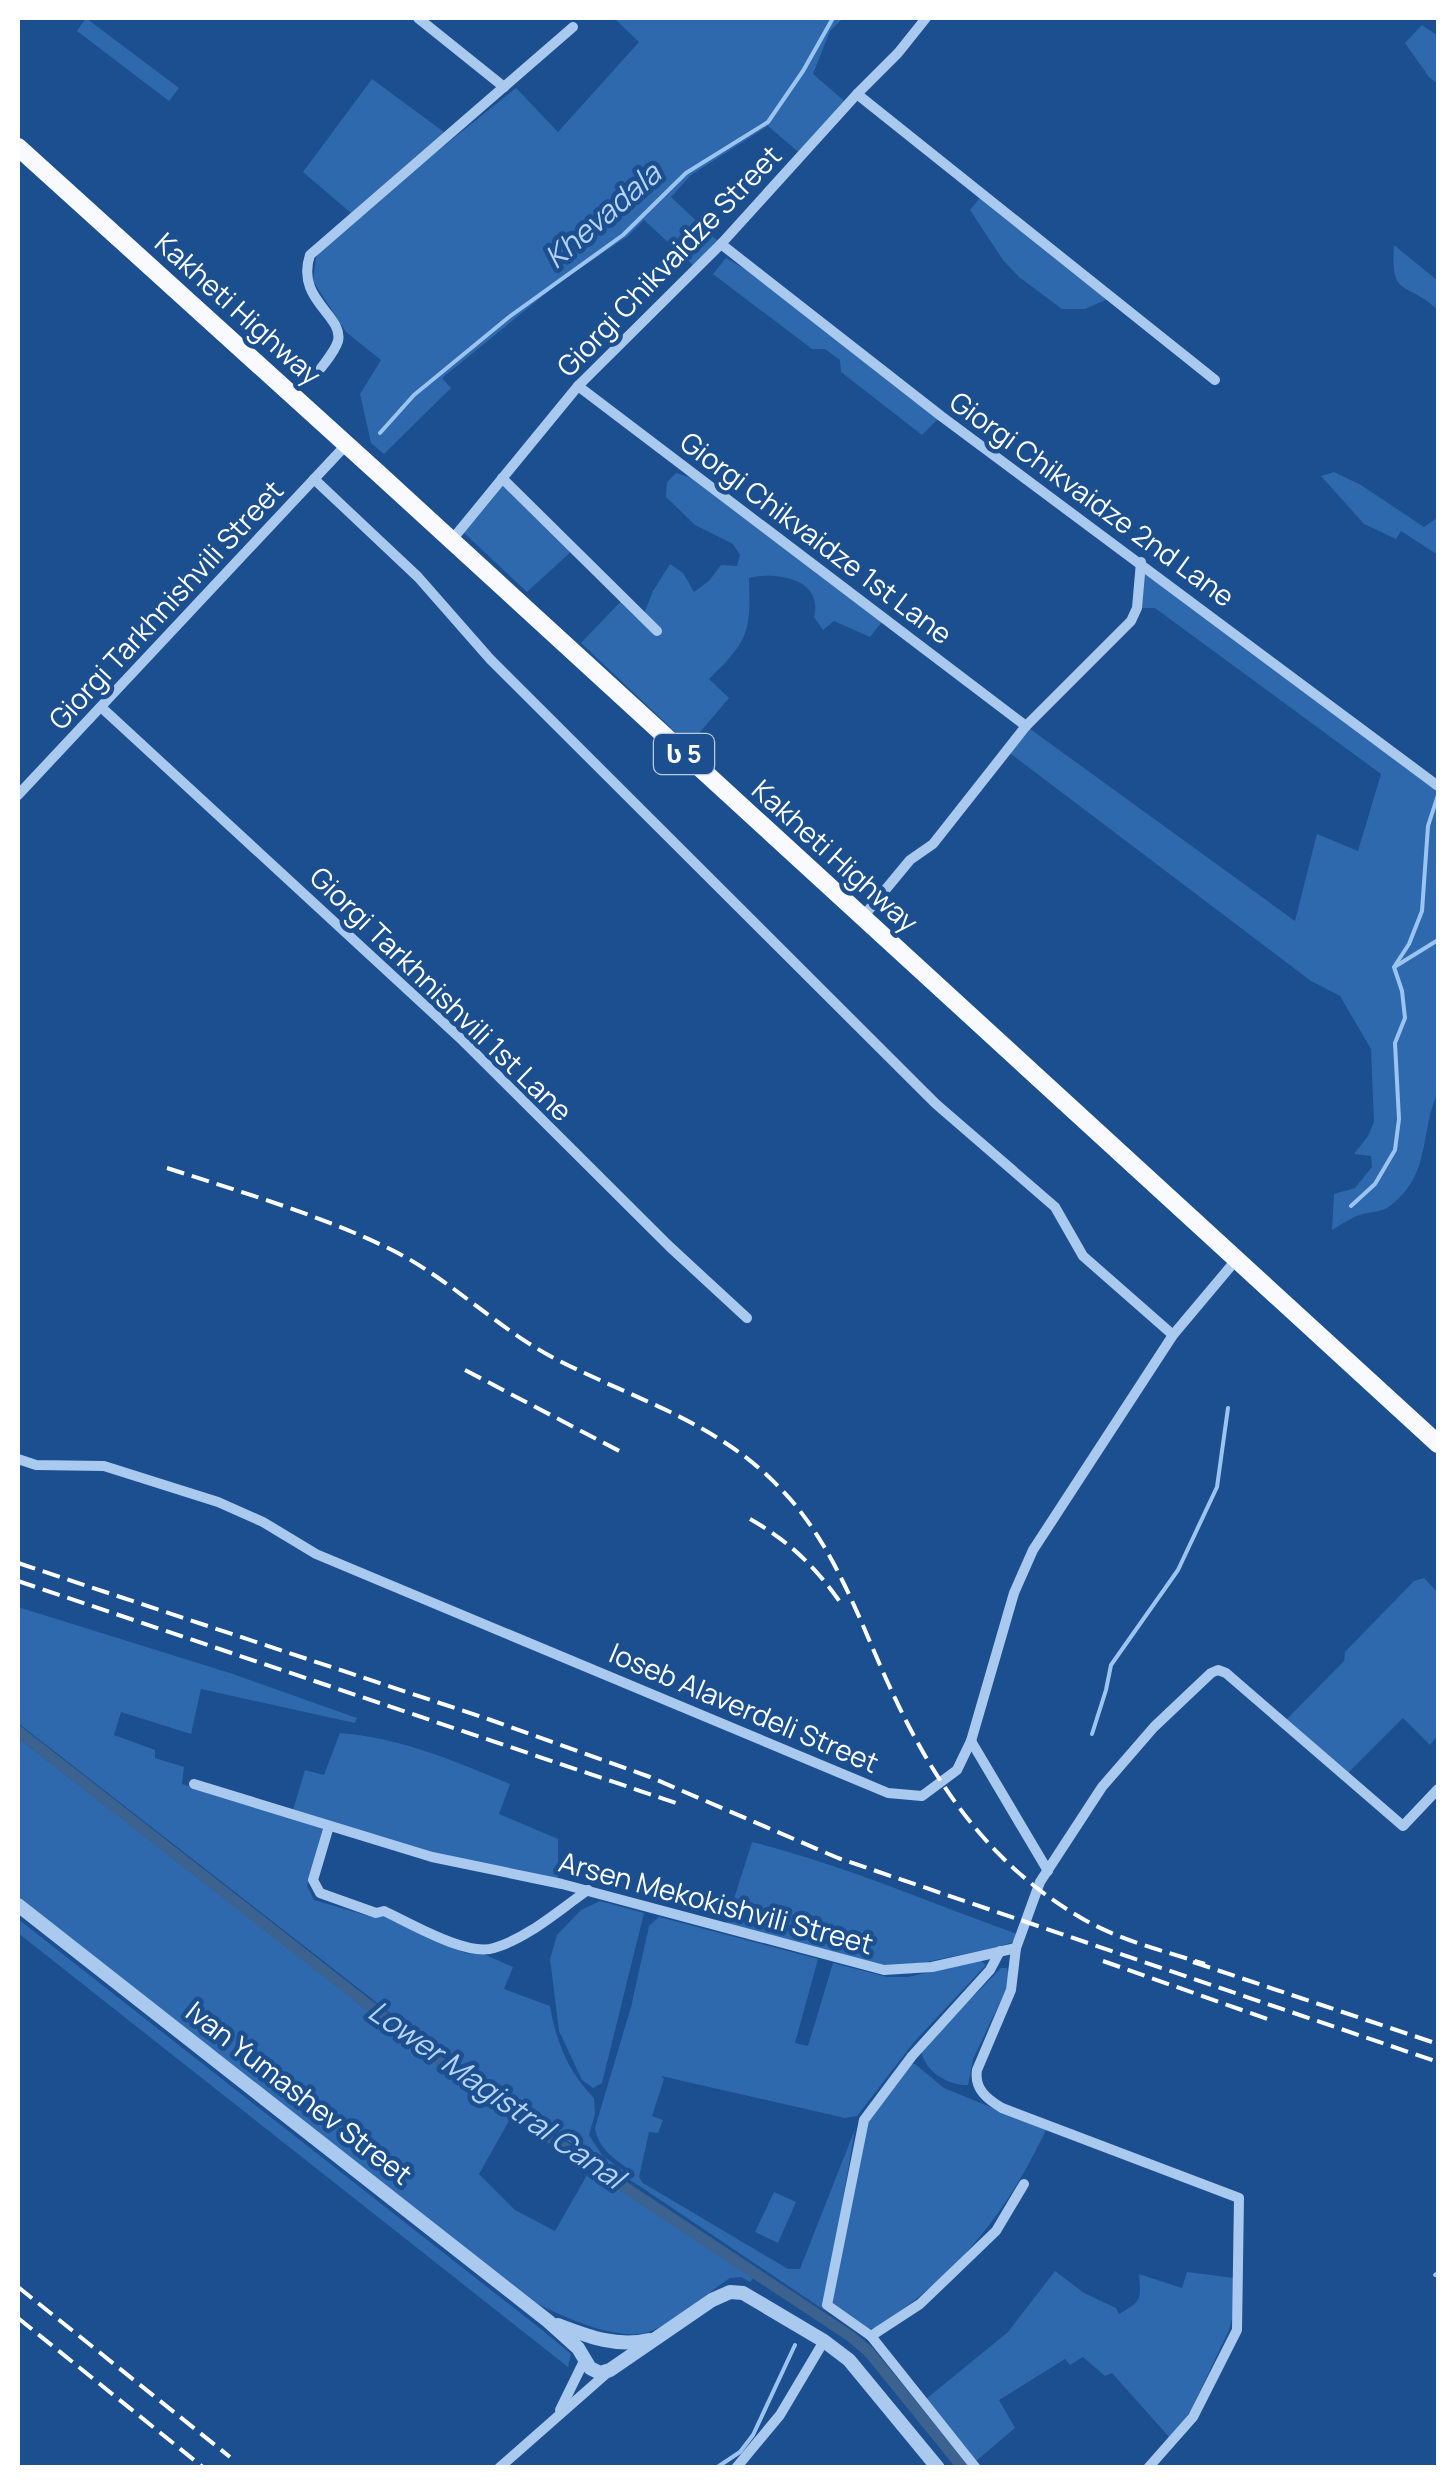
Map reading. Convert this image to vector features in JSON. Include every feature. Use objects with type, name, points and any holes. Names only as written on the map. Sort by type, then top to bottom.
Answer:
[{"type":"highway","name":"Kakheti Highway","points":[[18,148],[1438,1444]]},
{"type":"street","points":[[418,18],[504,87]]},
{"type":"street","name":"Giorgi Chikvaidze Street","points":[[450,541],[578,386],[638,322],[721,244],[926,18]]},
{"type":"street","points":[[320,368],[340,336],[312,295],[306,270],[310,256],[572,27]]},
{"type":"street","points":[[857,94],[1215,380]]},
{"type":"street","name":"Giorgi Chikvaidze 2nd Lane","points":[[721,244],[941,416],[1438,786]]},
{"type":"street","name":"Giorgi Chikvaidze 1st Lane","points":[[578,386],[1026,726]]},
{"type":"street","name":"Giorgi Tarkhnishvili Street","points":[[18,795],[346,445]]},
{"type":"street","points":[[502,478],[657,631]]},
{"type":"street","points":[[314,479],[418,577],[490,659],[922,1090],[1055,1207],[1083,1256],[1173,1335]]},
{"type":"street","points":[[862,918],[910,860],[933,844],[1026,726],[1130,620],[1137,608],[1141,562]]},
{"type":"street","name":"Giorgi Tarkhnishvili 1st Lane","points":[[101,706],[460,1038],[747,1318]]},
{"type":"street","name":"Ioseb Alaverdeli Street","points":[[18,1459],[36,1464],[104,1466],[218,1502],[264,1522],[316,1554],[888,1793],[922,1796],[957,1770],[971,1741],[1014,1593],[1033,1550],[1173,1335],[1236,1260]]},
{"type":"street","points":[[1148,2468],[1193,2417],[1237,2330],[1239,2198],[1147,2166],[989,2101],[975,2080],[1011,1990],[1016,1948],[1040,1882],[1102,1787],[1154,1726],[1218,1670],[1403,1826],[1438,1789]]},
{"type":"street","points":[[971,1741],[1048,1871]]},
{"type":"street","name":"Arsen Mekokishvili Street","points":[[194,1784],[432,1857],[588,1890],[884,1970],[932,1967],[1016,1948]]},
{"type":"street","points":[[330,1826],[313,1880],[320,1893],[376,1913],[384,1911],[459,1944],[493,1949],[530,1930],[588,1890]]},
{"type":"street","name":"Ivan Yumashev Street","points":[[18,1905],[548,2321],[584,2358]]},
{"type":"street","points":[[976,2468],[871,2336],[827,2305],[864,2120],[912,2056],[990,1970],[1000,1951]]},
{"type":"street","points":[[871,2336],[920,2304],[996,2230],[1024,2184]]},
{"type":"street","points":[[499,2468],[612,2368],[712,2300],[736,2292],[752,2296],[824,2341],[860,2372],[938,2468]]},
{"type":"street","name":"Ivan Yumashev Street","points":[[548,2321],[604,2340]]},
{"type":"street","points":[[557,2416],[588,2344],[656,2338]]},
{"type":"street","points":[[604,2340],[617,2352],[612,2368]]},
{"type":"street","points":[[736,2468],[780,2415],[824,2341]]},
{"type":"street","points":[[584,2358],[595,2371],[612,2368]]},
{"type":"shaded area","points":[[86,18],[179,88],[169,101],[77,31]]},
{"type":"shaded area","points":[[614,18],[843,18],[830,31],[813,74],[848,104],[802,155],[768,126],[691,175],[671,197],[721,244],[696,268],[644,220],[442,378],[451,388],[384,454],[371,443],[360,394],[381,360],[346,332],[313,281],[316,258],[378,199],[516,88],[558,132],[639,42]]},
{"type":"shaded area","points":[[1422,25],[1438,36],[1438,84],[1405,43]]},
{"type":"shaded area","points":[[372,79],[444,132],[351,213],[303,172]]},
{"type":"shaded area","points":[[983,194],[1112,297],[1085,309],[1062,309],[1019,277],[970,210]]},
{"type":"shaded area","points":[[1394,245],[1438,281],[1438,310],[1398,282]]},
{"type":"shaded area","points":[[726,258],[774,286],[941,416],[922,435],[841,372],[840,360],[825,349],[812,349],[713,274]]},
{"type":"shaded area","points":[[1334,472],[1424,527],[1438,517],[1438,555],[1401,531],[1396,539],[1364,524],[1321,476]]},
{"type":"shaded area","points":[[676,473],[705,482],[885,618],[870,637],[834,621],[823,630],[814,617],[812,594],[805,586],[784,577],[749,578],[748,624],[744,635],[732,655],[709,679],[729,698],[689,745],[581,643],[624,598],[643,616],[670,564],[683,573],[694,592],[721,565],[737,566],[740,555],[733,544],[695,525],[666,497],[667,482]]},
{"type":"shaded area","points":[[502,478],[574,549],[527,592],[460,529]]},
{"type":"shaded area","points":[[1141,562],[1438,786],[1438,1092],[1413,1181],[1387,1208],[1356,1216],[1332,1230],[1334,1194],[1355,1188],[1372,1167],[1371,1156],[1354,1154],[1374,1122],[1371,1049],[1340,996],[1311,981],[1007,751],[1026,726],[1295,921],[1317,834],[1358,851],[1381,774],[1155,608],[1137,608]]},
{"type":"shaded area","points":[[1424,1578],[1438,1593],[1438,1735],[1430,1745],[1403,1718],[1348,1773],[1285,1721],[1414,1581]]},
{"type":"shaded area","points":[[18,1607],[233,1674],[357,1718],[355,1723],[201,1689],[191,1734],[121,1712],[114,1735],[155,1750],[155,1758],[184,1767],[182,1784],[323,1827],[307,1886],[314,1900],[372,1917],[388,1914],[458,1950],[479,1952],[513,1967],[504,1989],[550,2006],[564,2055],[594,2098],[595,2114],[589,2135],[602,2155],[633,2178],[635,2174],[604,2149],[595,2128],[631,2007],[649,1926],[659,1917],[818,1959],[795,2043],[808,2046],[833,1963],[887,1977],[908,1977],[980,1960],[986,1965],[914,2042],[857,2116],[845,2118],[661,2076],[664,2079],[652,2116],[663,2120],[658,2133],[649,2132],[639,2177],[643,2183],[788,2269],[800,2269],[855,2129],[824,2310],[641,2187],[499,2098],[18,1723]]},
{"type":"shaded area","points":[[340,1733],[406,1745],[510,1784],[499,1814],[558,1839],[558,1880],[449,1858],[293,1810],[305,1770],[324,1775]]},
{"type":"shaded area","points":[[18,1738],[510,2119],[479,2174],[515,2210],[555,2231],[590,2170],[753,2278],[750,2282],[741,2277],[730,2278],[671,2321],[638,2334],[593,2327],[538,2304],[18,1897]]},
{"type":"shaded area","points":[[752,1842],[852,1873],[1017,1934],[1013,1942],[998,1947],[902,1967],[725,1927]]},
{"type":"shaded area","points":[[600,1901],[644,1913],[602,2083],[593,2088],[582,2080],[559,2031],[550,1959],[557,1935],[581,1910]]},
{"type":"shaded area","points":[[18,1919],[542,2330],[571,2354],[568,2367],[18,1933]]},
{"type":"shaded area","points":[[1001,1968],[1007,1968],[1010,1981],[973,2059],[968,2085],[945,2080],[932,2071],[921,2050]]},
{"type":"shaded area","points":[[908,2064],[915,2064],[944,2088],[1046,2130],[1013,2190],[976,2242],[905,2308],[876,2328],[868,2329],[831,2306],[866,2120]]},
{"type":"shaded area","points":[[774,2192],[796,2202],[778,2243],[755,2232]]},
{"type":"shaded area","points":[[1055,2271],[1084,2293],[1116,2308],[1119,2314],[1138,2299],[1139,2274],[1182,2288],[1187,2272],[1234,2278],[1234,2311],[1229,2330],[1190,2412],[1170,2438],[1112,2373],[1105,2376],[1083,2357],[1070,2365],[1065,2359],[999,2400],[1015,2428],[976,2461],[926,2399],[1008,2332]]},
{"type":"waterway","name":"Khevadala","points":[[380,433],[414,395],[509,317],[623,235],[686,173],[768,122],[833,18]]},
{"type":"waterway","points":[[1351,1206],[1375,1184],[1395,1150],[1399,1119],[1395,1043],[1405,1018],[1394,967],[1409,944],[1422,911],[1428,826],[1438,795]]},
{"type":"waterway","points":[[1396,966],[1438,940]]},
{"type":"waterway","points":[[1092,1734],[1111,1665],[1178,1570],[1217,1487],[1228,1408]]},
{"type":"waterway","name":"Lower Magistral Canal","points":[[18,1731],[472,2086],[850,2336],[869,2352],[963,2468]]},
{"type":"waterway","points":[[716,2468],[740,2452],[753,2435],[795,2345]]},
{"type":"railway","points":[[167,1168],[306,1214],[410,1259],[531,1345],[672,1413],[755,1465],[797,1507],[826,1549],[916,1739],[936,1774],[984,1838],[1043,1893],[1092,1924],[1205,1964]]},
{"type":"railway","points":[[465,1370],[625,1454]]},
{"type":"railway","points":[[750,1519],[801,1556],[842,1605]]},
{"type":"railway","points":[[18,1563],[488,1719],[650,1777],[838,1858],[1438,2062]]},
{"type":"railway","points":[[18,1581],[682,1805]]},
{"type":"railway","points":[[1103,1961],[1273,2021]]},
{"type":"railway","points":[[1193,1962],[1438,2044]]},
{"type":"railway","points":[[18,2287],[230,2457]]},
{"type":"railway","points":[[18,2318],[204,2468]]}]
